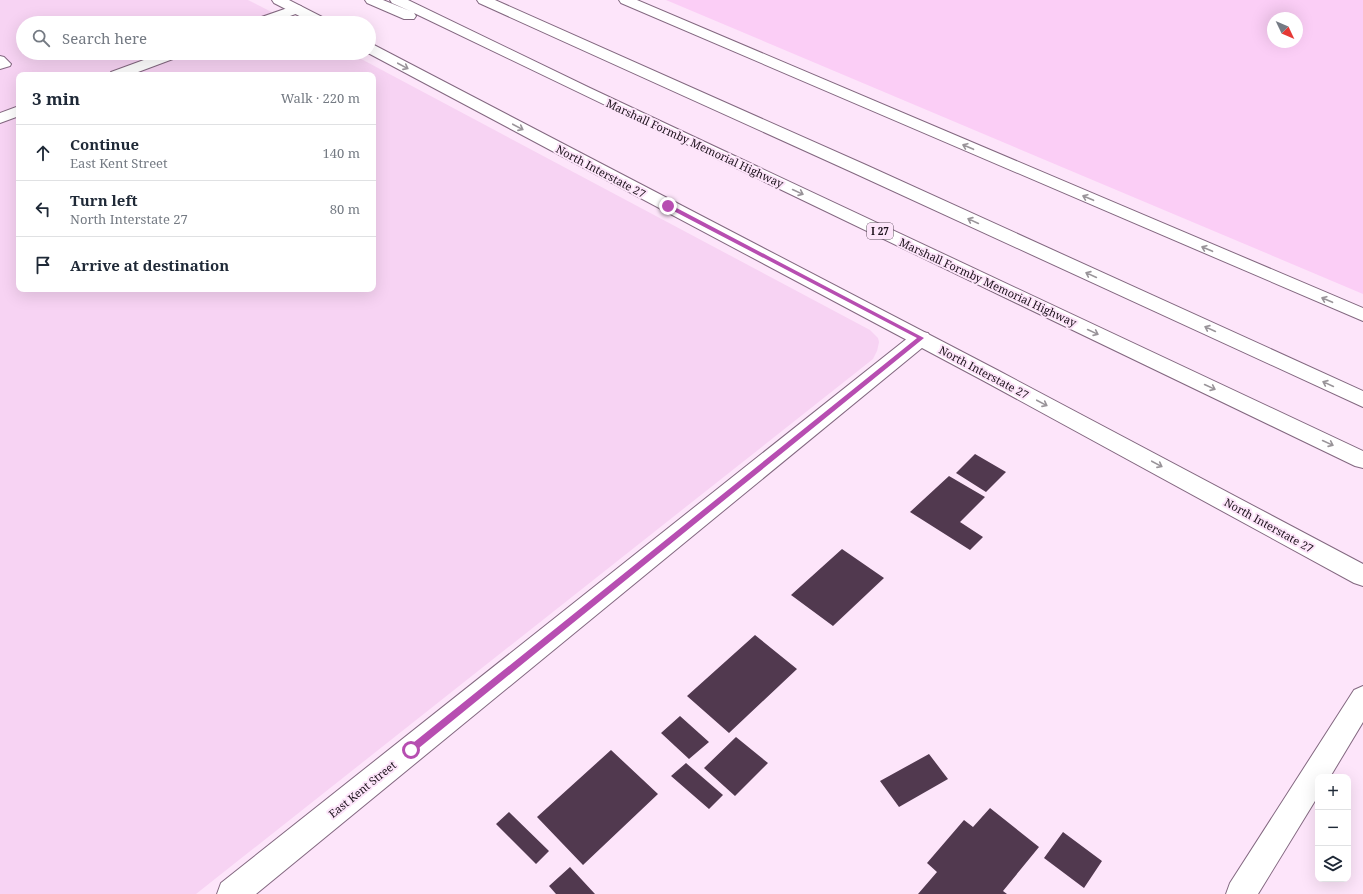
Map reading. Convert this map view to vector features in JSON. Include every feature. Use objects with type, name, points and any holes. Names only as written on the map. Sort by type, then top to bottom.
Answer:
[{"type":"main road","points":[[279,0],[310,16]]},
{"type":"main road","points":[[372,0],[585,91]]},
{"type":"main road","name":"Marshall Formby Memorial Highway","points":[[397,0],[585,91],[1363,460]]},
{"type":"main road","points":[[484,0],[852,166],[1363,400]]},
{"type":"main road","points":[[626,0],[1363,315]]},
{"type":"main road","points":[[277,16],[296,9]]},
{"type":"main road","name":"North Interstate 27","points":[[376,52],[921,338],[1363,576]]},
{"type":"main road","points":[[124,72],[157,60]]},
{"type":"main road","points":[[0,118],[16,112]]},
{"type":"main road","name":"East Kent Street","points":[[232,894],[921,338]]},
{"type":"main road","points":[[1241,894],[1363,698]]},
{"type":"lane","points":[[0,59],[6,64],[0,66]]},
{"type":"shaded area","points":[[0,0],[248,0],[279,16],[16,16],[16,60],[363,60],[870,330],[878,338],[879,342],[873,359],[196,894],[0,894]]},
{"type":"shaded area","points":[[666,0],[1363,0],[1363,294]]},
{"type":"building","points":[[975,454],[1006,472],[986,492],[956,473]]},
{"type":"building","points":[[949,476],[985,497],[960,522],[983,537],[970,550],[910,512]]},
{"type":"building","points":[[842,549],[884,578],[833,626],[791,595]]},
{"type":"building","points":[[755,635],[797,669],[729,733],[687,696]]},
{"type":"building","points":[[680,716],[709,742],[689,759],[661,733]]},
{"type":"building","points":[[736,737],[768,763],[735,796],[704,768]]},
{"type":"building","points":[[611,750],[658,794],[583,865],[537,817]]},
{"type":"building","points":[[929,754],[948,779],[899,807],[880,781]]},
{"type":"building","points":[[686,763],[723,795],[709,809],[671,776]]},
{"type":"building","points":[[990,808],[1039,847],[1003,891],[1007,894],[918,894],[937,872],[927,863],[964,820],[973,827]]},
{"type":"building","points":[[509,812],[549,851],[536,864],[496,824]]},
{"type":"building","points":[[1063,832],[1102,861],[1084,888],[1044,858]]},
{"type":"building","points":[[570,867],[595,894],[556,894],[549,886]]},
{"type":"route","points":[[411,750],[921,338],[668,206]]}]
